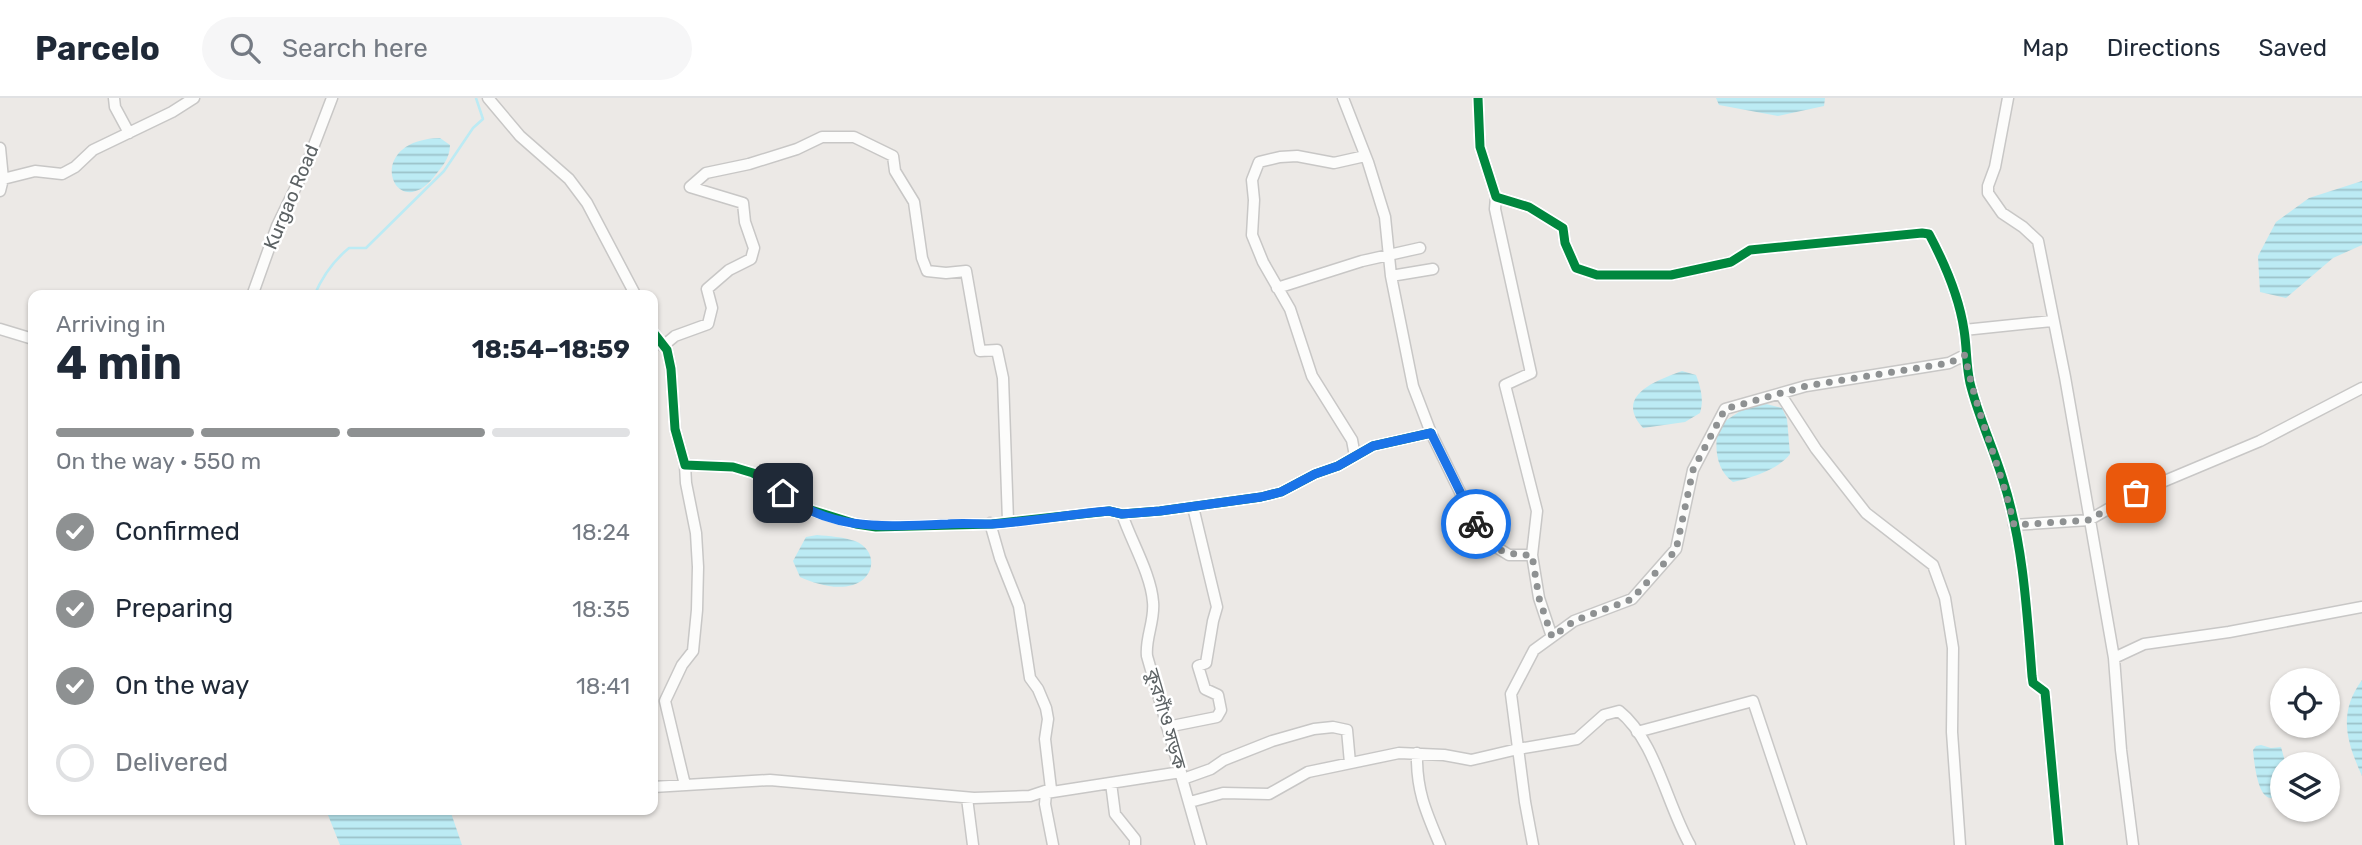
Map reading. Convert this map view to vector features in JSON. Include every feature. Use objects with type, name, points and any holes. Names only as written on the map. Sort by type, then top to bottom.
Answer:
[{"type":"street","points":[[114,98],[115,107],[129,133]]},
{"type":"street","points":[[0,148],[2,185],[35,171],[62,174],[75,167],[93,150],[172,112],[194,98]]},
{"type":"street","name":"Kurgao Road","points":[[254,290],[277,226],[306,166],[332,98]]},
{"type":"street","points":[[488,98],[520,136],[569,179],[581,195],[633,290]]},
{"type":"street","points":[[1343,98],[1385,217],[1391,276],[1413,386],[1431,433],[1483,539],[1509,555],[1532,555]]},
{"type":"street","points":[[1478,98],[1480,147],[1496,197],[1495,209],[1531,373],[1505,385],[1536,511],[1532,555],[1539,598],[1552,637]]},
{"type":"street","points":[[2007,98],[1996,167],[1988,192],[2002,213],[2038,241],[2065,377],[2114,658],[2121,750],[2133,845]]},
{"type":"street","points":[[663,345],[674,336],[708,324],[712,308],[708,289],[729,270],[751,259],[754,248],[745,222],[743,203],[690,187],[706,173],[749,164],[797,149],[822,137],[854,137],[893,156],[894,171],[914,202],[922,258],[927,271],[966,271],[980,351],[997,350],[1003,378],[1008,522]]},
{"type":"street","points":[[1356,456],[1352,440],[1312,376],[1290,309],[1252,235],[1255,200],[1252,180],[1259,162],[1280,157],[1297,156],[1334,163],[1365,156]]},
{"type":"street","points":[[1496,197],[1529,207],[1563,228],[1564,243],[1576,268],[1597,275],[1671,275],[1731,262],[1750,250],[1929,234],[1945,263],[1964,330],[1965,355],[1971,385],[2003,480],[2020,551],[2033,683],[2045,692],[2059,845]]},
{"type":"street","points":[[1277,288],[1362,261],[1420,248]]},
{"type":"street","points":[[1391,276],[1433,269]]},
{"type":"street","points":[[1964,330],[2052,321]]},
{"type":"street","points":[[0,330],[28,338]]},
{"type":"street","points":[[658,338],[667,350],[671,369],[676,429],[696,533],[697,610],[692,651],[682,665],[665,701],[685,785]]},
{"type":"street","points":[[1533,845],[1511,694],[1534,650],[1574,621],[1632,599],[1676,550],[1693,470],[1725,409],[1806,386],[1949,363],[1965,355]]},
{"type":"street","points":[[2014,525],[2089,520],[2136,493],[2260,441],[2362,388]]},
{"type":"street","points":[[1781,395],[1816,449],[1866,513],[1933,565],[1945,598],[1953,648],[1952,732],[1960,845]]},
{"type":"street","points":[[685,465],[733,467],[753,473],[772,484],[798,506],[856,524],[889,527],[990,523],[1109,511],[1122,514],[1193,507],[1281,492],[1373,446],[1431,433]]},
{"type":"street","points":[[1167,727],[1217,717],[1221,710],[1218,695],[1205,689],[1198,666],[1206,663],[1217,607],[1193,507]]},
{"type":"street","name":"কুরগাঁও সড়ক","points":[[1122,514],[1153,598],[1147,656],[1201,845]]},
{"type":"street","points":[[990,523],[1000,558],[1020,606],[1030,678],[1046,708],[1048,719],[1045,739],[1051,789],[1046,793],[1045,804],[1053,845]]},
{"type":"street","points":[[2114,658],[2144,644],[2229,632],[2362,607]]},
{"type":"street","points":[[1637,732],[1753,701],[1801,845]]},
{"type":"street","points":[[1190,802],[1223,793],[1269,794],[1307,772],[1399,753],[1471,760],[1577,739],[1604,715],[1619,711],[1630,719],[1649,752],[1689,845]]},
{"type":"street","points":[[658,786],[770,780],[884,788],[932,796],[1030,796],[1211,769],[1224,760],[1272,741],[1314,729],[1333,727],[1347,730],[1350,763]]},
{"type":"street","points":[[1417,753],[1419,790],[1440,845]]},
{"type":"street","points":[[1111,783],[1115,814],[1135,839],[1135,845]]},
{"type":"street","points":[[967,798],[973,845]]},
{"type":"water","points":[[1716,98],[1825,98],[1824,106],[1778,116],[1719,105]]},
{"type":"water","points":[[440,138],[450,145],[450,150],[433,178],[419,190],[407,192],[397,187],[392,176],[393,164],[400,152],[415,142]]},
{"type":"water","points":[[2362,181],[2362,245],[2333,258],[2286,298],[2260,292],[2258,256],[2276,222],[2309,198]]},
{"type":"water","points":[[1682,371],[1696,375],[1702,403],[1700,413],[1685,422],[1643,428],[1635,416],[1633,406],[1636,398],[1651,384]]},
{"type":"water","points":[[1766,404],[1782,408],[1787,419],[1790,454],[1772,468],[1733,482],[1719,464],[1717,456],[1719,425],[1742,410]]},
{"type":"water","points":[[817,535],[855,541],[862,545],[871,557],[870,570],[866,576],[853,585],[839,587],[800,577],[793,561],[806,537]]},
{"type":"water","points":[[2362,680],[2362,776],[2349,739],[2347,715],[2354,692]]},
{"type":"water","points":[[2256,746],[2281,747],[2282,752],[2270,752],[2270,798],[2259,785],[2253,750]]},
{"type":"water","points":[[328,815],[452,815],[462,845],[340,845]]},
{"type":"waterway","points":[[317,290],[328,270],[343,253],[349,248],[366,248],[444,171],[473,128],[483,119],[476,98]]},
{"type":"cycle path","points":[[1478,98],[1480,147],[1496,197],[1529,207],[1563,228],[1565,243],[1576,268],[1597,275],[1671,275],[1731,262],[1750,250],[1929,234],[1959,305],[1970,383],[2010,504],[2023,577],[2033,683],[2045,692],[2059,845]]},
{"type":"cycle path","points":[[658,338],[667,350],[675,429],[685,465],[733,467],[753,473],[772,484],[798,506],[856,524],[876,527],[992,524],[1109,511],[1122,514],[1261,497],[1281,492],[1315,474],[1338,466],[1373,446],[1431,433]]},
{"type":"way so far","points":[[1476,524],[1483,539],[1509,555],[1532,555],[1539,598],[1552,637],[1574,621],[1632,599],[1676,550],[1693,470],[1725,409],[1806,386],[1949,363],[1965,355],[1971,385],[2003,480],[2014,525],[2089,520],[2136,493]]},
{"type":"route","points":[[783,493],[798,506],[856,524],[876,527],[992,524],[1063,514],[1160,511],[1281,492],[1315,474],[1338,466],[1373,446],[1431,433],[1476,524]]}]
